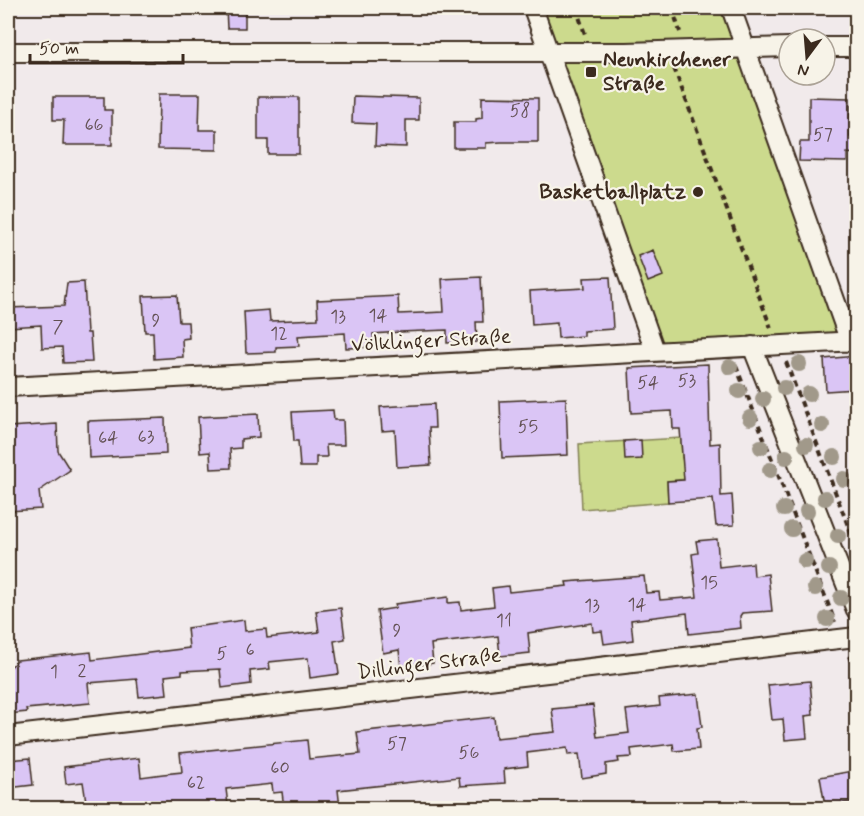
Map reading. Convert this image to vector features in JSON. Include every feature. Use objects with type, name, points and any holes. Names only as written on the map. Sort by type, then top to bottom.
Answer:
[{"type":"street","points":[[533,8],[655,351]]},
{"type":"street","points":[[731,8],[853,342]]},
{"type":"street","points":[[8,52],[591,52],[777,47]]},
{"type":"street","points":[[837,47],[856,47]]},
{"type":"street","name":"Völklinger Straße","points":[[8,387],[777,344],[853,342]]},
{"type":"street","points":[[752,346],[856,610]]},
{"type":"street","name":"Dillinger Straße","points":[[8,736],[849,638]]},
{"type":"path","points":[[576,8],[591,52]]},
{"type":"path","points":[[672,8],[676,50],[777,344],[788,367],[856,547]]},
{"type":"path","points":[[729,347],[849,638],[856,675]]},
{"type":"green space","points":[[533,8],[731,8],[850,342],[655,351]]},
{"type":"green space","points":[[681,438],[682,458],[688,479],[667,481],[668,502],[582,509],[579,444]]},
{"type":"building","points":[[226,8],[245,8],[245,28],[227,28]]},
{"type":"building","points":[[159,94],[200,94],[199,130],[217,130],[217,150],[158,149]]},
{"type":"building","points":[[353,96],[419,98],[419,120],[406,120],[406,147],[375,146],[376,124],[352,123]]},
{"type":"building","points":[[53,97],[104,97],[104,110],[112,110],[112,145],[63,145],[64,120],[53,120]]},
{"type":"building","points":[[258,97],[299,97],[299,154],[268,154],[268,140],[258,140]]},
{"type":"building","points":[[482,97],[538,98],[538,142],[486,143],[486,148],[454,148],[454,122],[476,122],[476,119],[482,118]]},
{"type":"building","points":[[809,97],[850,98],[850,137],[856,137],[856,154],[847,153],[847,162],[799,161],[800,142],[809,142]]},
{"type":"building","points":[[653,250],[663,276],[648,282],[638,256]]},
{"type":"building","points":[[481,277],[483,322],[476,322],[477,342],[447,343],[447,330],[400,332],[373,334],[374,347],[346,348],[345,333],[298,336],[299,346],[276,347],[276,352],[246,353],[244,312],[269,310],[270,321],[318,319],[317,300],[398,296],[399,314],[444,312],[442,279]]},
{"type":"building","points":[[610,277],[613,329],[584,331],[584,336],[558,338],[557,323],[532,325],[530,291],[585,288],[584,278]]},
{"type":"building","points":[[84,282],[87,333],[90,333],[92,362],[63,363],[62,347],[42,348],[41,325],[8,327],[8,308],[64,306],[67,283]]},
{"type":"building","points":[[177,295],[179,322],[188,322],[189,338],[182,339],[183,357],[154,359],[153,332],[145,332],[143,296]]},
{"type":"building","points":[[856,356],[856,389],[826,391],[824,359]]},
{"type":"building","points":[[708,364],[710,444],[720,443],[721,496],[732,495],[734,525],[716,526],[713,499],[668,502],[667,481],[684,480],[680,429],[673,429],[672,411],[631,413],[629,368]]},
{"type":"building","points":[[566,398],[568,455],[502,458],[500,401]]},
{"type":"building","points":[[434,404],[435,428],[429,428],[431,465],[397,467],[395,430],[382,431],[380,407]]},
{"type":"building","points":[[333,410],[334,420],[343,420],[344,445],[326,445],[327,457],[316,457],[316,467],[300,467],[298,441],[294,441],[292,412]]},
{"type":"building","points":[[258,414],[259,437],[241,439],[241,448],[230,449],[231,468],[211,469],[210,452],[200,453],[198,417]]},
{"type":"building","points":[[165,418],[166,454],[89,458],[88,421]]},
{"type":"building","points":[[57,424],[58,451],[70,470],[39,491],[41,509],[8,511],[8,427]]},
{"type":"building","points":[[641,440],[642,459],[625,460],[624,441]]},
{"type":"building","points":[[717,539],[719,567],[753,563],[754,576],[768,574],[772,611],[742,613],[741,628],[689,634],[687,613],[631,620],[633,640],[604,644],[602,631],[593,632],[592,623],[528,633],[530,653],[500,656],[498,636],[431,644],[433,663],[401,668],[399,650],[383,653],[377,611],[396,608],[395,604],[448,597],[448,603],[460,602],[461,610],[494,606],[492,588],[508,586],[509,592],[567,586],[566,582],[644,576],[646,593],[659,592],[660,600],[697,597],[692,554],[698,553],[696,541]]},
{"type":"building","points":[[341,608],[345,639],[334,641],[339,674],[310,678],[308,658],[269,662],[270,669],[250,671],[251,684],[222,688],[220,669],[182,671],[182,674],[165,676],[167,694],[139,697],[137,679],[88,683],[90,703],[26,709],[27,712],[8,714],[8,670],[17,660],[91,652],[92,660],[189,648],[187,628],[244,620],[245,631],[266,629],[267,638],[319,632],[316,611]]},
{"type":"building","points":[[810,681],[813,715],[805,716],[807,738],[785,740],[783,719],[772,720],[768,685]]},
{"type":"building","points":[[698,694],[702,727],[697,728],[699,749],[674,751],[673,744],[631,749],[632,757],[618,758],[619,762],[606,764],[606,774],[582,778],[579,754],[568,755],[567,748],[527,753],[528,766],[504,769],[505,783],[460,786],[459,777],[338,790],[340,808],[284,808],[282,792],[273,793],[272,784],[226,789],[228,805],[208,808],[178,808],[178,804],[137,808],[87,808],[83,782],[66,784],[64,767],[139,758],[141,777],[182,772],[180,753],[307,740],[309,759],[360,754],[357,732],[494,717],[496,738],[555,732],[552,709],[593,705],[597,737],[629,733],[626,710],[660,706],[659,698]]},
{"type":"building","points":[[30,758],[33,785],[8,788],[8,760]]},
{"type":"building","points":[[853,771],[856,801],[825,806],[820,777]]},
{"type":"place","name":"Neunkirchener Straße","points":[[591,72]]},
{"type":"place","name":"Basketballplatz","points":[[698,192]]}]
